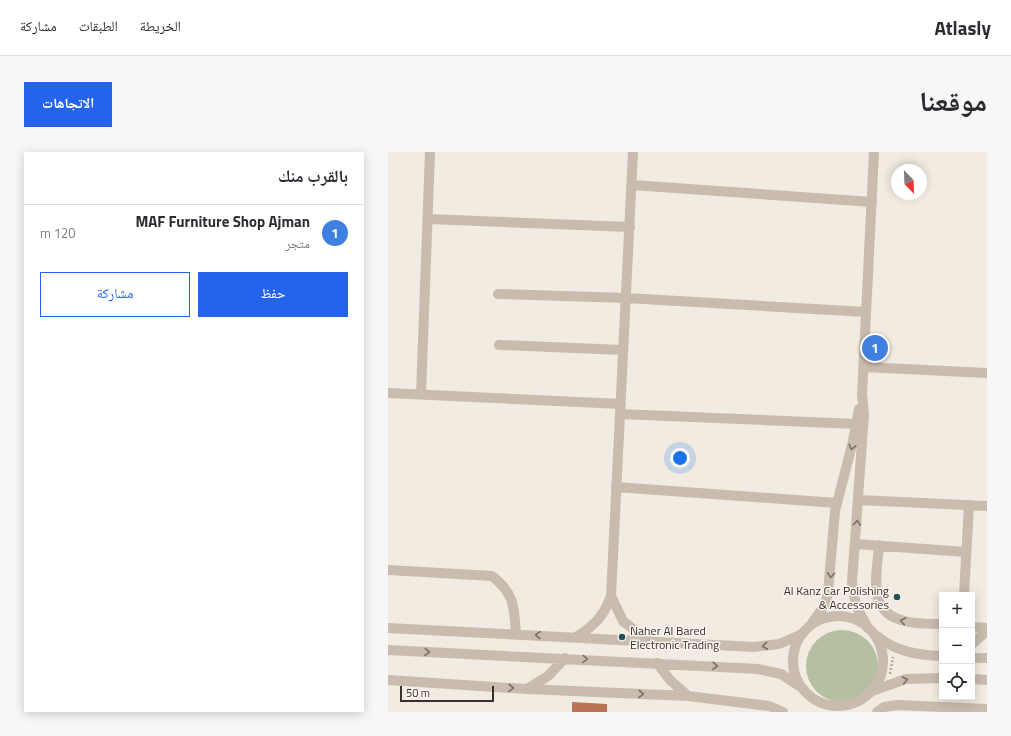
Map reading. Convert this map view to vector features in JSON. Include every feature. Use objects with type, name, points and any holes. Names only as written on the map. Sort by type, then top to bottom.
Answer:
[{"type":"street","points":[[421,394],[430,152]]},
{"type":"street","points":[[576,637],[600,618],[605,612],[611,596],[633,152]]},
{"type":"street","points":[[801,687],[796,677],[793,655],[796,644],[825,605],[828,593],[837,503],[862,395],[874,152]]},
{"type":"street","points":[[632,185],[872,202]]},
{"type":"street","points":[[428,219],[630,227]]},
{"type":"street","points":[[498,294],[626,298],[866,312]]},
{"type":"street","points":[[499,345],[624,350]]},
{"type":"street","points":[[864,367],[987,373]]},
{"type":"street","points":[[388,393],[856,424]]},
{"type":"street","points":[[388,650],[657,663],[770,671],[781,674],[801,687],[823,708],[839,706],[854,707],[870,692],[877,682],[882,664],[880,646],[861,618],[853,594],[864,408],[862,395]]},
{"type":"street","points":[[616,487],[837,503]]},
{"type":"street","points":[[859,500],[987,506]]},
{"type":"street","points":[[964,592],[969,505]]},
{"type":"street","points":[[856,544],[966,552]]},
{"type":"street","points":[[879,546],[876,593],[879,603],[886,612],[895,619],[906,622],[939,624]]},
{"type":"street","points":[[388,570],[492,576],[504,585],[514,605],[516,634]]},
{"type":"street","points":[[611,596],[623,621],[648,641]]},
{"type":"street","points":[[388,628],[760,647],[779,644],[805,631],[819,621],[838,617],[857,621],[885,643],[906,652],[939,656]]},
{"type":"street","points":[[975,627],[987,628]]},
{"type":"street","points":[[975,641],[987,631]]},
{"type":"street","points":[[527,689],[548,676],[565,658]]},
{"type":"street","points":[[975,658],[987,658]]},
{"type":"street","points":[[657,663],[670,680],[688,696]]},
{"type":"street","points":[[870,692],[906,679],[939,678]]},
{"type":"street","points":[[975,679],[987,680]]},
{"type":"street","points":[[388,680],[527,689],[688,696],[769,706],[783,712]]},
{"type":"street","points":[[877,712],[884,707],[984,709],[987,700]]},
{"type":"path","points":[[906,652],[904,659],[893,656],[890,676],[905,672],[906,679]]},
{"type":"green space","points":[[842,630],[856,633],[868,640],[875,652],[878,666],[875,680],[868,692],[856,699],[842,702],[828,699],[816,692],[809,680],[806,666],[809,652],[816,640],[828,633]]},
{"type":"building","points":[[572,702],[607,704],[607,712],[572,712]]},
{"type":"place","name":"MAF Furniture Shop Ajman","points":[[875,348]]},
{"type":"place","name":"Al Kanz Car Polishing & Accessories","points":[[897,597]]},
{"type":"place","name":"Naher Al Bared Electronic Trading","points":[[622,637]]}]
